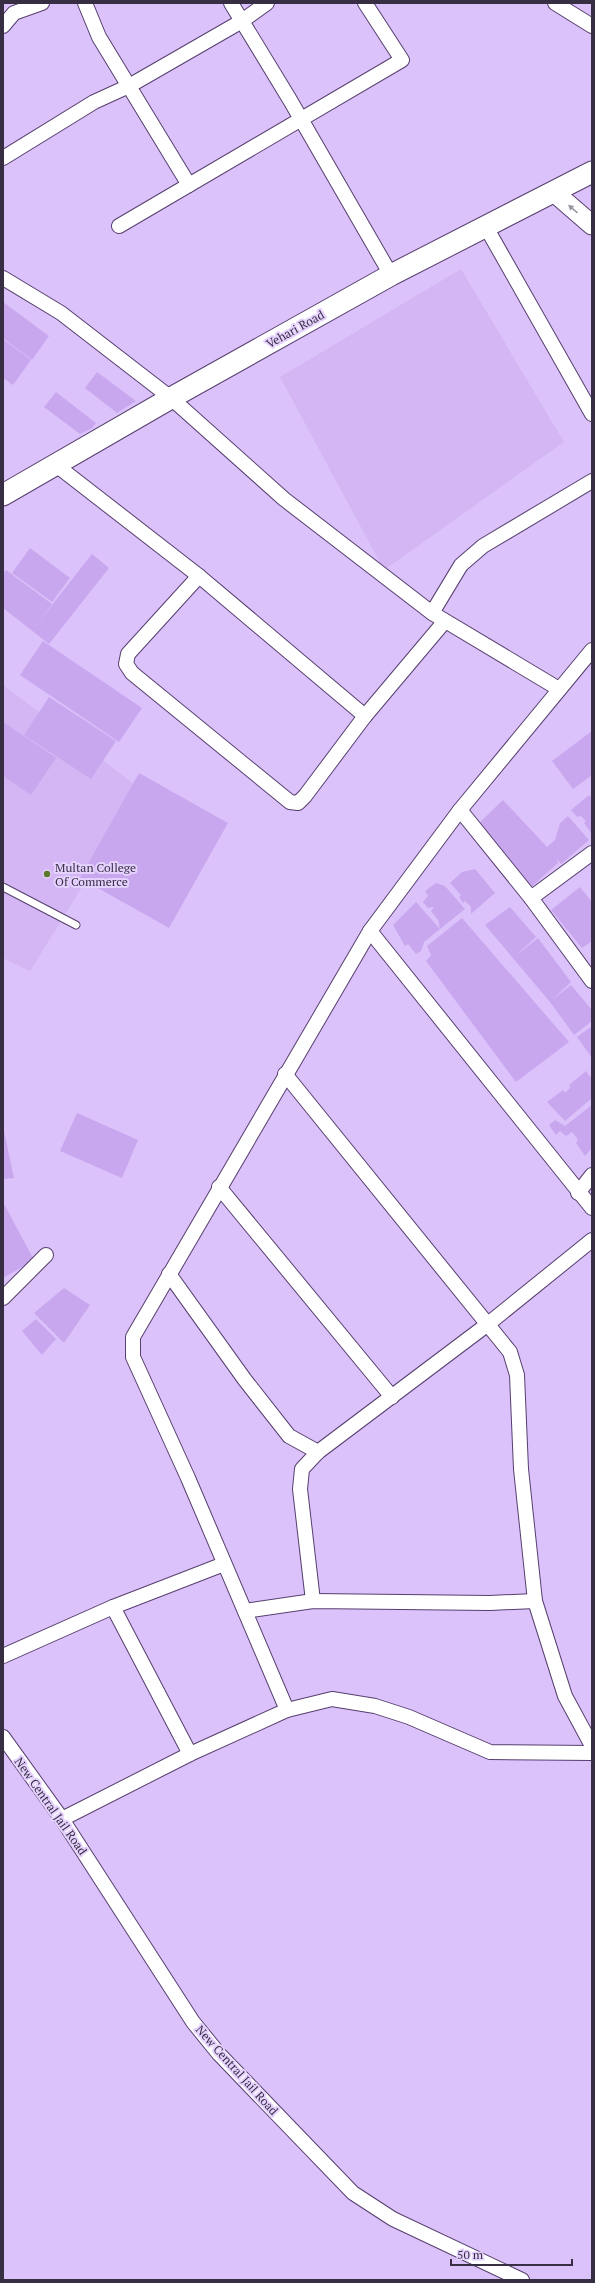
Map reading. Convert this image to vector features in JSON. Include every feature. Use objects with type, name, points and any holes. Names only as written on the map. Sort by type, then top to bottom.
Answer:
[{"type":"main road","name":"Vehari Road","points":[[3,495],[171,398],[392,275],[555,193],[592,172]]},
{"type":"main road","points":[[555,193],[592,225]]},
{"type":"street","points":[[3,26],[14,13],[42,3]]},
{"type":"street","points":[[85,3],[99,38],[189,185]]},
{"type":"street","points":[[231,3],[301,118],[392,275]]},
{"type":"street","points":[[3,158],[94,102],[129,86],[242,21],[267,3]]},
{"type":"street","points":[[119,226],[402,60],[365,3]]},
{"type":"street","points":[[555,3],[592,26]]},
{"type":"street","points":[[486,227],[592,414]]},
{"type":"street","points":[[3,278],[61,314],[171,398],[284,499],[432,613],[559,689]]},
{"type":"street","points":[[56,464],[200,576],[365,716]]},
{"type":"street","points":[[432,613],[461,565],[483,546],[592,481]]},
{"type":"street","points":[[200,576],[128,654],[126,664],[132,673],[290,802],[298,803],[306,796],[365,716],[445,621]]},
{"type":"street","points":[[288,1710],[133,1357],[133,1337],[219,1187],[370,931],[460,810],[592,650]]},
{"type":"street","points":[[460,810],[531,898],[592,981]]},
{"type":"street","points":[[531,898],[592,853]]},
{"type":"street","points":[[370,931],[578,1193],[592,1208]]},
{"type":"street","points":[[285,1074],[510,1352],[517,1375],[521,1469],[535,1601],[565,1696],[592,1746]]},
{"type":"street","points":[[578,1193],[592,1175]]},
{"type":"street","points":[[219,1187],[392,1397]]},
{"type":"street","points":[[313,1601],[300,1488],[302,1469],[318,1452],[488,1324],[592,1240]]},
{"type":"street","points":[[3,1298],[46,1255]]},
{"type":"street","points":[[169,1274],[245,1380],[289,1436],[318,1452]]},
{"type":"street","points":[[3,1656],[113,1607],[224,1564]]},
{"type":"street","points":[[245,1611],[313,1601],[490,1603],[535,1601]]},
{"type":"street","points":[[113,1607],[190,1754]]},
{"type":"street","points":[[62,1819],[190,1754],[288,1710],[332,1699],[375,1706],[409,1717],[490,1752],[592,1753]]},
{"type":"street","name":"New Central Jail Road","points":[[3,1737],[62,1819],[193,2022],[219,2054],[353,2193],[393,2219],[522,2280]]},
{"type":"lane","points":[[3,887],[76,924]]},
{"type":"shaded area","points":[[461,269],[564,442],[384,570],[280,377]]},
{"type":"shaded area","name":"Multan College Of Commerce","points":[[3,685],[142,790],[30,971],[3,958]]},
{"type":"building","points":[[3,302],[49,336],[32,360],[3,338]]},
{"type":"building","points":[[3,339],[31,360],[13,385],[3,378]]},
{"type":"building","points":[[97,372],[136,401],[117,413],[85,388]]},
{"type":"building","points":[[56,392],[96,423],[92,428],[80,434],[44,407]]},
{"type":"building","points":[[30,548],[70,578],[52,602],[12,573]]},
{"type":"building","points":[[92,554],[109,568],[49,644],[3,608],[3,574],[6,570],[52,604],[33,629]]},
{"type":"building","points":[[43,641],[142,708],[119,742],[20,675]]},
{"type":"building","points":[[49,697],[116,741],[91,779],[24,735]]},
{"type":"building","points":[[3,722],[56,758],[31,795],[3,776]]},
{"type":"building","points":[[592,731],[592,775],[573,789],[552,761]]},
{"type":"building","points":[[139,773],[228,823],[169,928],[80,878]]},
{"type":"building","points":[[589,795],[592,799],[592,834],[584,823],[586,821],[581,816],[577,817],[571,810]]},
{"type":"building","points":[[503,800],[547,847],[555,840],[560,823],[568,816],[589,840],[561,864],[557,859],[558,863],[529,889],[475,827]]},
{"type":"building","points":[[475,869],[495,893],[471,914],[471,907],[465,901],[463,903],[459,897],[461,895],[450,883],[462,872]]},
{"type":"building","points":[[436,883],[445,886],[465,909],[440,929],[438,920],[431,911],[434,907],[428,908],[423,902],[428,896],[425,891]]},
{"type":"building","points":[[580,887],[592,902],[592,941],[582,948],[551,910]]},
{"type":"building","points":[[416,902],[440,929],[424,942],[421,951],[416,954],[408,944],[405,946],[393,925]]},
{"type":"building","points":[[510,907],[536,937],[515,956],[538,938],[571,982],[552,1000],[571,985],[592,1010],[592,1021],[574,1035],[550,1002],[485,925]]},
{"type":"building","points":[[462,918],[569,1042],[516,1082],[426,961],[431,955],[427,946]]},
{"type":"building","points":[[592,1026],[592,1058],[577,1037]]},
{"type":"building","points":[[586,1071],[592,1079],[592,1098],[565,1121],[547,1102],[563,1090],[565,1093],[570,1088],[569,1085]]},
{"type":"building","points":[[592,1105],[592,1148],[585,1156],[576,1143],[578,1140],[572,1132],[566,1136],[560,1131],[556,1135],[549,1125],[555,1120],[565,1126]]},
{"type":"building","points":[[77,1113],[138,1140],[122,1178],[60,1151]]},
{"type":"building","points":[[4,1131],[14,1178],[3,1179]]},
{"type":"building","points":[[3,1202],[34,1260],[5,1277],[3,1274]]},
{"type":"building","points":[[64,1288],[90,1305],[64,1343],[34,1313]]},
{"type":"building","points":[[36,1319],[56,1339],[42,1355],[22,1331]]},
{"type":"place","name":"Multan College Of Commerce","points":[[47,874]]}]
